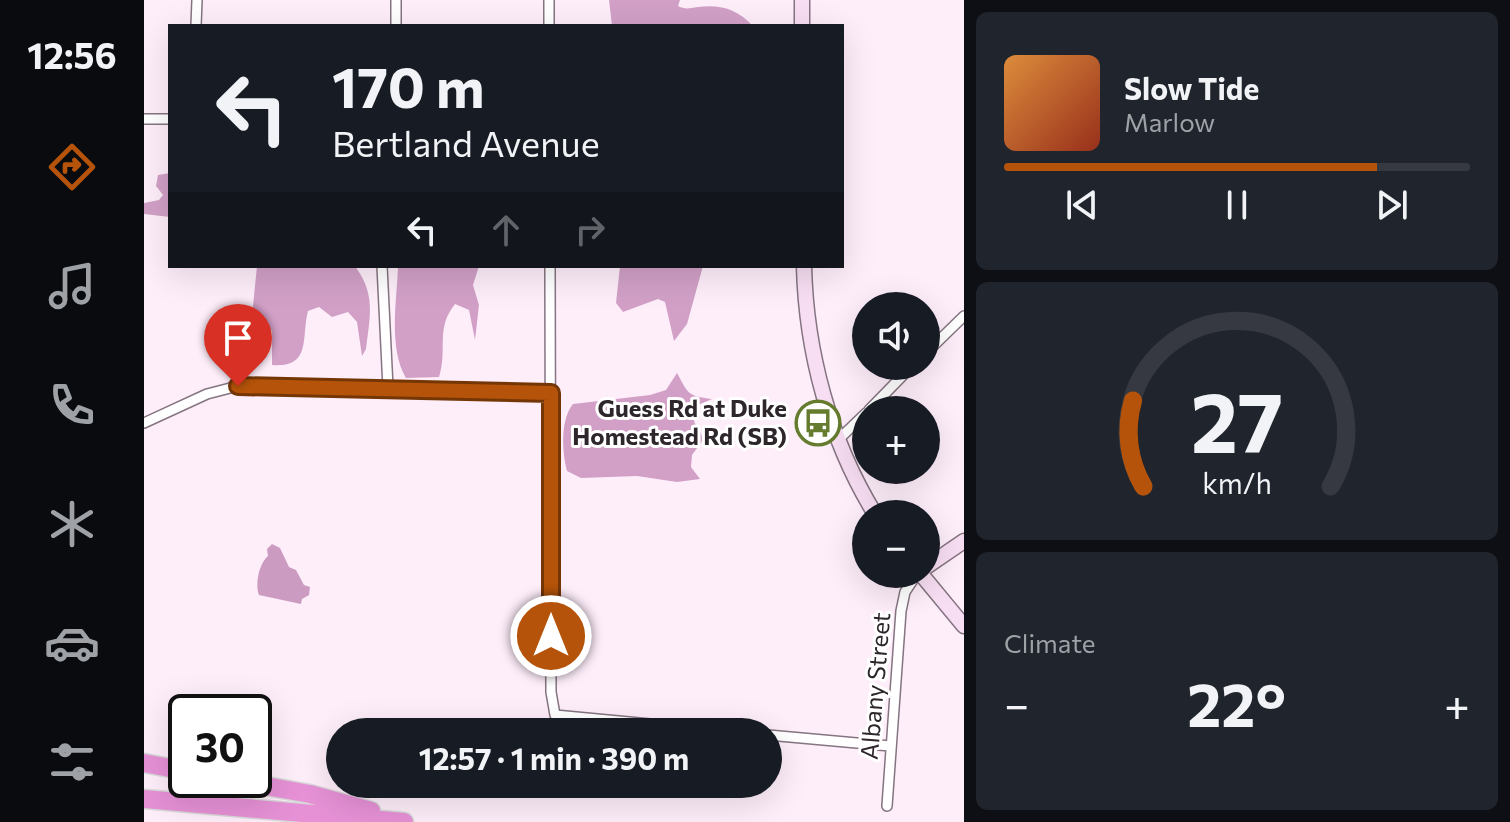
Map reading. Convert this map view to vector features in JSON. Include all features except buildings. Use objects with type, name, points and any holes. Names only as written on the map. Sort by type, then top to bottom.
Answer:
[{"type":"highway","points":[[144,763],[168,768]]},
{"type":"highway","points":[[272,787],[416,822]]},
{"type":"highway","points":[[144,799],[404,822]]},
{"type":"main road","points":[[802,0],[802,24]]},
{"type":"main road","points":[[804,268],[809,327],[821,387],[839,439],[868,500]]},
{"type":"main road","points":[[940,557],[964,541]]},
{"type":"main road","points":[[931,588],[964,626]]},
{"type":"street","points":[[196,24],[197,0]]},
{"type":"street","points":[[396,0],[396,24]]},
{"type":"street","points":[[549,0],[549,24]]},
{"type":"street","points":[[144,119],[168,119]]},
{"type":"street","points":[[382,268],[388,388]]},
{"type":"street","points":[[550,268],[551,678],[555,715],[587,718]]},
{"type":"street","points":[[940,339],[964,316]]},
{"type":"street","points":[[883,396],[899,380]]},
{"type":"street","points":[[144,423],[224,388],[238,386],[551,393]]},
{"type":"street","points":[[839,439],[852,427]]},
{"type":"street","name":"Albany Street","points":[[887,806],[903,601],[907,588]]},
{"type":"street","points":[[782,736],[890,746]]},
{"type":"shaded area","points":[[609,0],[680,0],[678,6],[683,8],[721,7],[741,15],[751,24],[612,24]]},
{"type":"shaded area","points":[[168,173],[168,217],[144,214],[144,203],[159,200],[163,195],[156,186],[158,175]]},
{"type":"shaded area","points":[[257,268],[356,268],[362,276],[370,306],[366,349],[362,356],[357,322],[348,312],[332,317],[319,307],[308,311],[302,349],[294,362],[272,365],[272,331],[269,327],[255,353],[249,346]]},
{"type":"shaded area","points":[[398,268],[478,268],[473,285],[479,305],[475,340],[469,310],[455,304],[445,322],[439,377],[406,378],[397,353]]},
{"type":"shaded area","points":[[620,268],[702,268],[687,324],[674,341],[665,302],[658,299],[623,312],[616,303]]},
{"type":"shaded area","points":[[677,373],[689,392],[712,399],[696,406],[693,417],[703,440],[692,455],[691,467],[700,479],[677,482],[637,476],[581,478],[567,471],[563,436],[573,404],[650,395],[666,390]]},
{"type":"shaded area","points":[[272,544],[280,548],[289,567],[296,570],[304,585],[310,587],[309,595],[302,599],[301,604],[259,595],[259,574],[268,556],[267,549]]},
{"type":"place","name":"Guess Rd at Duke Homestead Rd (SB)","points":[[818,423]]},
{"type":"route","points":[[238,386],[551,393],[551,636]]}]
